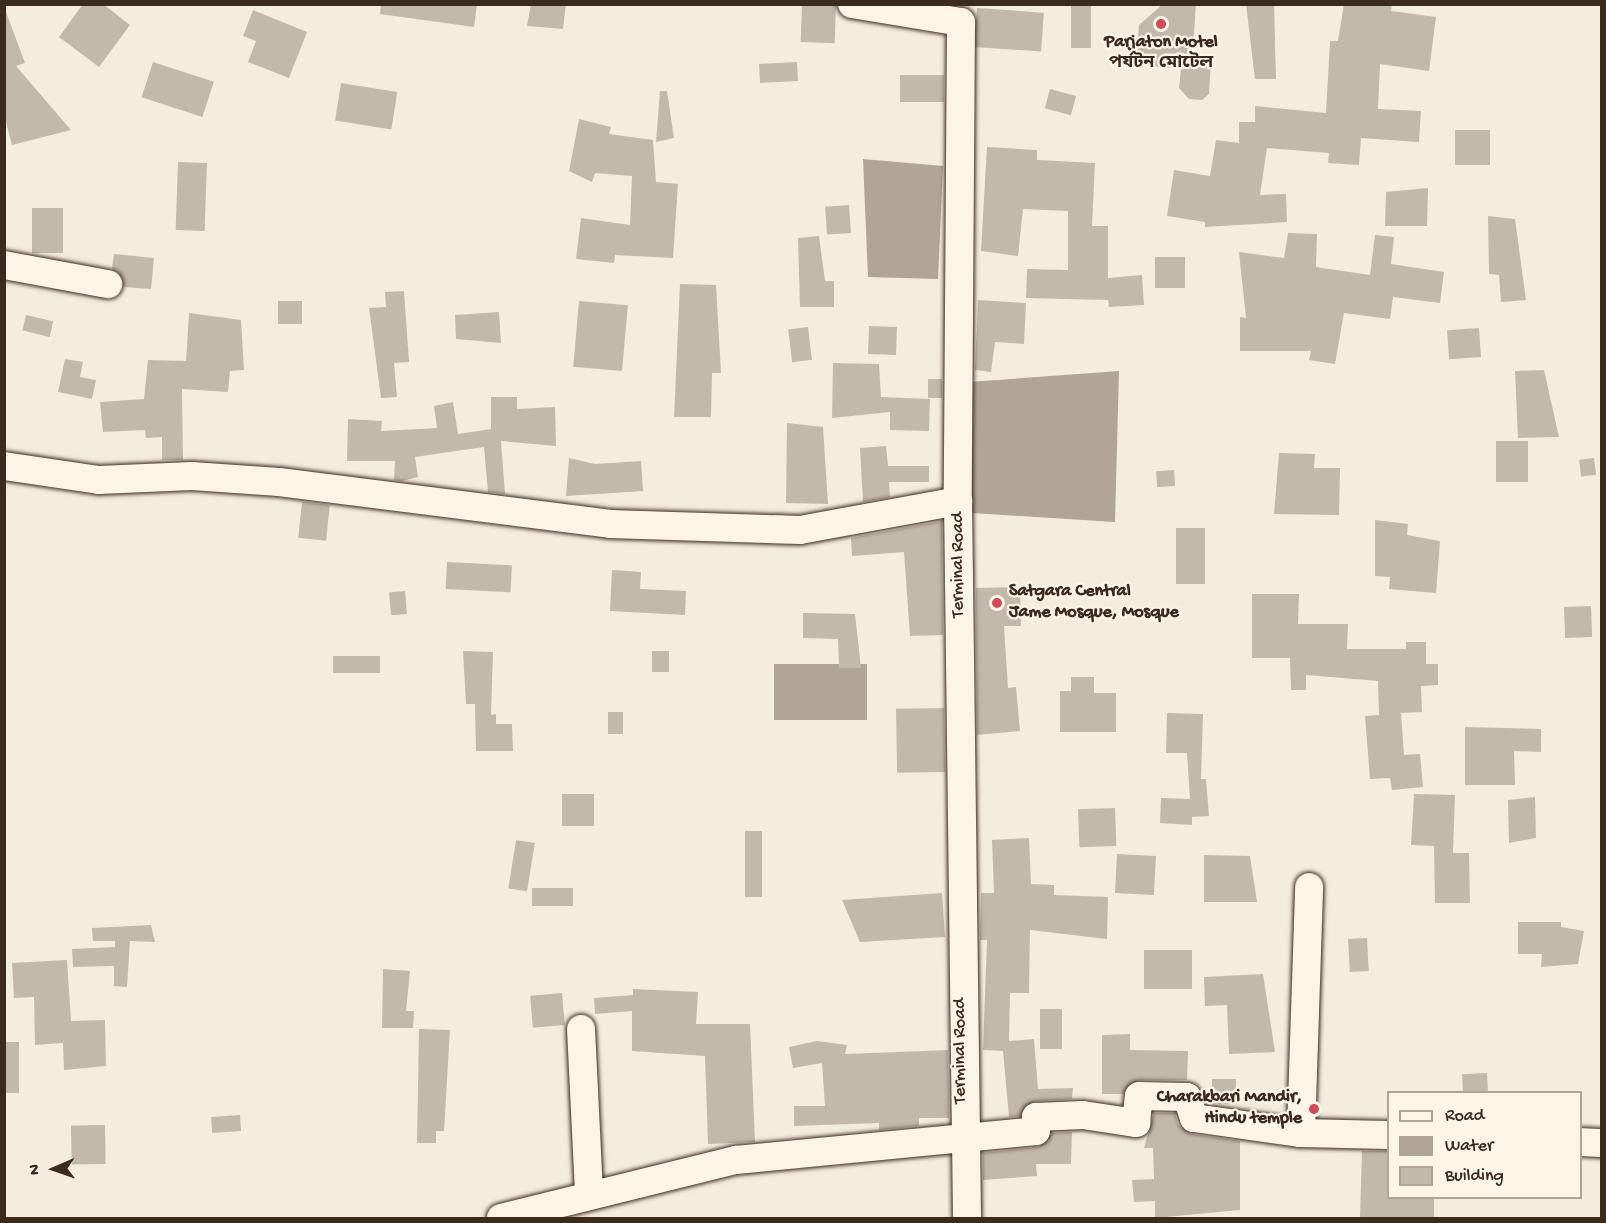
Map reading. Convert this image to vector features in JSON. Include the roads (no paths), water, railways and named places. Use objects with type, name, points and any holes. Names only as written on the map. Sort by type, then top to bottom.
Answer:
[{"type":"street","name":"Terminal Road","points":[[852,4],[961,22],[958,501],[962,1136],[967,1218]]},
{"type":"street","points":[[4,265],[108,284]]},
{"type":"street","points":[[4,466],[99,480],[192,476],[279,482],[609,524],[800,530],[958,501]]},
{"type":"street","points":[[1301,1133],[1309,887]]},
{"type":"street","points":[[581,1029],[589,1195]]},
{"type":"street","points":[[501,1218],[736,1160],[962,1136],[1036,1131],[1036,1117],[1083,1115],[1136,1123],[1139,1096],[1186,1097],[1194,1118],[1230,1119],[1301,1133],[1387,1135]]},
{"type":"street","points":[[1582,1142],[1602,1143]]},
{"type":"water","points":[[863,159],[943,166],[938,279],[868,277]]},
{"type":"water","points":[[1119,371],[1115,522],[972,513],[969,382]]},
{"type":"water","points":[[774,664],[867,664],[867,720],[774,720]]},
{"type":"place","name":"Parjaton Motel পর্যটন মোটেল","points":[[1161,24]]},
{"type":"place","name":"Satgara Central Jame Mosque, Mosque","points":[[997,603]]},
{"type":"place","name":"Charakbari Mandir, Hindu temple","points":[[1314,1109]]}]
